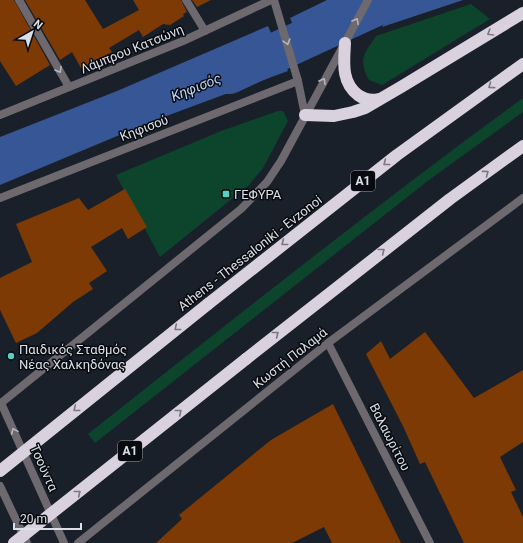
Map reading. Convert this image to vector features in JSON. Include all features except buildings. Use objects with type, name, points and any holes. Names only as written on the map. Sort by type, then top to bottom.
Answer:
[{"type":"highway","points":[[305,115],[324,116],[345,114],[365,108],[523,13]]},
{"type":"highway","points":[[345,42],[344,70],[348,84],[355,92],[365,99],[371,101],[380,99]]},
{"type":"highway","name":"Athens - Thessaloniki - Evzonoi","points":[[0,471],[397,155],[523,64]]},
{"type":"highway","name":"Α1","points":[[14,543],[444,204],[523,146]]},
{"type":"street","points":[[19,0],[69,87]]},
{"type":"street","points":[[186,0],[205,31]]},
{"type":"street","name":"Λάμπρου Κατσώνη","points":[[0,115],[205,31],[271,0]]},
{"type":"street","points":[[274,0],[298,81],[305,115]]},
{"type":"street","points":[[1,404],[242,209],[267,182],[368,0]]},
{"type":"street","name":"Κηφισού","points":[[0,198],[298,81]]},
{"type":"street","name":"Κωστή Παλαμά","points":[[78,543],[328,343],[523,198]]},
{"type":"street","name":"Βαλαωρίτου","points":[[328,343],[430,543]]},
{"type":"street","name":"Τσούντα","points":[[1,404],[64,543]]},
{"type":"street","points":[[0,486],[27,543]]},
{"type":"green space","points":[[471,4],[490,19],[382,85],[369,80],[363,62],[368,48],[376,36]]},
{"type":"green space","points":[[523,98],[523,112],[429,180],[95,443],[88,434],[358,222]]},
{"type":"green space","points":[[278,111],[283,111],[288,121],[263,168],[249,185],[160,257],[116,175],[221,131]]},
{"type":"water","points":[[327,0],[345,0],[308,60],[290,18]]},
{"type":"water","points":[[397,0],[463,0],[382,27]]},
{"type":"water","points":[[268,26],[288,71],[153,121],[0,185],[0,137],[117,91]]},
{"type":"waterway","name":"Κηφισός","points":[[229,74],[389,0]]},
{"type":"place","name":"ΓΕΦΥΡΑ","points":[[226,194]]},
{"type":"place","name":"Παιδικός Σταθμός Νέας Χαλκηδόνας","points":[[11,356]]}]
